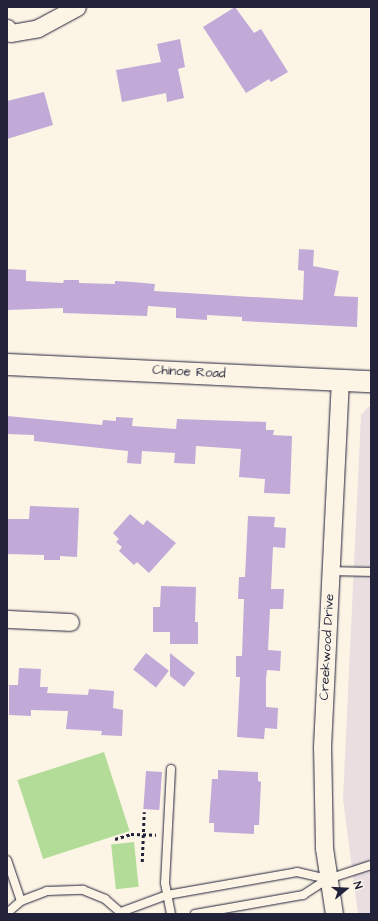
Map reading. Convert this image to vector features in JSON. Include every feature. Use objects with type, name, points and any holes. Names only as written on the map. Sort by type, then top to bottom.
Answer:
[{"type":"street","points":[[8,33],[38,28],[77,7]]},
{"type":"street","name":"Chinoe Road","points":[[7,364],[371,381]]},
{"type":"street","name":"Creekwood Drive","points":[[334,914],[328,879],[322,819],[322,754],[340,380]]},
{"type":"street","points":[[7,619],[70,622]]},
{"type":"lane","points":[[330,571],[371,572]]},
{"type":"lane","points":[[171,769],[165,883],[171,914]]},
{"type":"lane","points":[[7,860],[20,901]]},
{"type":"lane","points":[[195,914],[303,895],[328,879],[371,865]]},
{"type":"lane","points":[[7,913],[20,901],[46,891],[83,890],[105,899],[121,913],[167,896],[297,872],[328,879]]},
{"type":"path","points":[[142,862],[144,812]]},
{"type":"path","points":[[115,839],[131,834],[144,835]]},
{"type":"shaded area","points":[[368,407],[371,407],[371,914],[358,914],[343,799],[361,415]]},
{"type":"green space","points":[[104,752],[130,831],[43,859],[17,780]]},
{"type":"green space","points":[[134,842],[139,887],[116,889],[111,844]]},
{"type":"building","points":[[235,7],[254,33],[261,29],[288,72],[271,82],[269,79],[246,93],[203,27]]},
{"type":"building","points":[[180,39],[185,67],[178,69],[184,98],[167,102],[166,93],[122,102],[116,70],[161,62],[157,44]]},
{"type":"building","points":[[44,92],[53,125],[7,139],[7,101]]},
{"type":"building","points":[[299,249],[314,250],[313,266],[339,271],[334,296],[358,297],[357,327],[242,321],[242,317],[207,315],[207,320],[176,318],[176,308],[148,306],[147,316],[63,313],[63,308],[7,310],[7,269],[26,270],[26,281],[63,283],[64,280],[79,280],[79,283],[115,284],[115,281],[132,282],[155,284],[154,291],[303,300],[304,271],[298,270]]},
{"type":"building","points":[[7,416],[102,425],[103,420],[116,421],[116,417],[133,418],[132,426],[176,429],[177,419],[266,422],[266,430],[274,430],[273,435],[292,436],[290,494],[264,493],[265,479],[239,477],[241,449],[196,446],[195,464],[174,463],[175,453],[142,451],[141,464],[127,463],[128,451],[34,441],[34,435],[7,434]]},
{"type":"building","points":[[30,506],[79,508],[77,557],[60,556],[60,560],[44,560],[44,555],[7,554],[7,519],[29,519]]},
{"type":"building","points":[[130,514],[143,525],[147,520],[176,543],[149,573],[137,562],[134,565],[119,551],[122,547],[116,542],[119,539],[113,533]]},
{"type":"building","points":[[248,516],[275,517],[274,527],[286,528],[285,548],[273,547],[271,589],[284,589],[283,609],[270,609],[268,650],[281,651],[280,671],[267,670],[266,679],[266,707],[278,708],[277,729],[265,728],[264,739],[237,737],[240,677],[236,677],[236,656],[242,656],[244,599],[238,599],[239,577],[245,577]]},
{"type":"building","points":[[161,586],[196,587],[195,622],[198,622],[198,644],[170,644],[170,632],[153,632],[153,607],[160,607]]},
{"type":"building","points":[[146,653],[169,671],[156,687],[133,670]]},
{"type":"building","points":[[170,653],[195,673],[184,687],[170,676]]},
{"type":"building","points":[[19,668],[41,669],[40,687],[48,687],[47,693],[88,695],[89,689],[114,691],[113,708],[123,710],[122,736],[101,735],[102,731],[66,729],[68,711],[31,710],[31,716],[9,715],[9,685],[18,685]]},
{"type":"building","points":[[218,770],[258,772],[258,781],[261,782],[259,825],[254,825],[254,834],[214,832],[214,823],[209,823],[212,779],[218,779]]},
{"type":"building","points":[[146,771],[162,772],[159,810],[143,809]]}]
